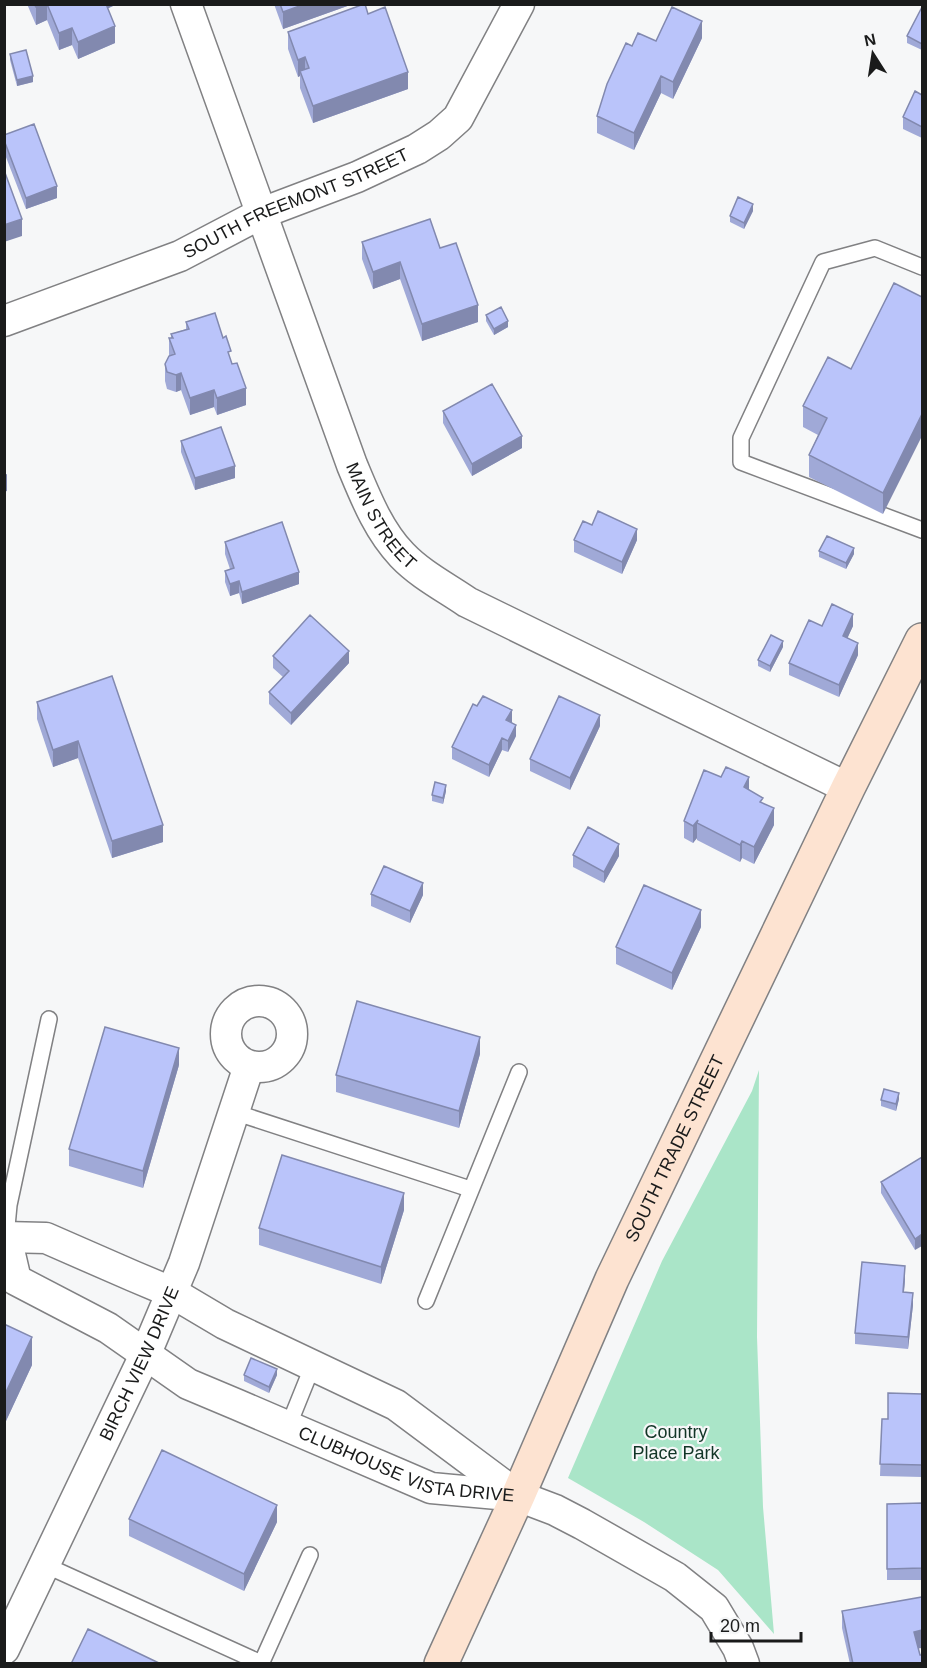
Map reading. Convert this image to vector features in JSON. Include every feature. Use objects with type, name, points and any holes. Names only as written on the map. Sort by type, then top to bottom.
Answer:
[{"type":"main road","name":"SOUTH TRADE STREET","points":[[441,1664],[518,1496],[612,1279],[848,788],[922,640]]},
{"type":"street","name":"MAIN STREET","points":[[186,4],[352,465],[368,504],[382,529],[401,555],[426,576],[467,602],[848,788]]},
{"type":"street","name":"SOUTH FREEMONT STREET","points":[[4,321],[180,256],[262,213],[357,177],[417,149],[439,135],[458,118],[473,94],[519,4]]},
{"type":"street","name":"BIRCH VIEW DRIVE","points":[[4,1649],[146,1353],[184,1263],[249,1066]]},
{"type":"street","name":"CLUBHOUSE VISTA DRIVE","points":[[5,1237],[46,1238],[171,1293],[225,1324],[396,1405],[518,1496],[431,1488],[188,1384],[108,1328],[16,1280],[5,1237]]},
{"type":"street","points":[[518,1496],[565,1515],[675,1577],[714,1608],[738,1648],[744,1664]]},
{"type":"lane","points":[[922,267],[875,248],[823,262],[741,438],[741,462],[922,530]]},
{"type":"lane","points":[[5,1237],[9,1205],[49,1019]]},
{"type":"lane","points":[[426,1302],[519,1072]]},
{"type":"lane","points":[[234,1112],[470,1189]]},
{"type":"lane","points":[[288,1427],[313,1365]]},
{"type":"lane","points":[[45,1565],[261,1663],[310,1555]]},
{"type":"green space","name":"Country Place Park","points":[[759,1070],[757,1337],[763,1507],[774,1634],[718,1570],[644,1522],[568,1478],[662,1261],[752,1091]]},
{"type":"building","points":[[47,4],[106,4],[115,26],[78,42],[72,28],[59,33]]},
{"type":"building","points":[[280,4],[305,4],[283,12]]},
{"type":"building","points":[[365,4],[368,14],[385,7],[408,72],[313,106],[300,71],[309,68],[305,57],[298,60],[288,32]]},
{"type":"building","points":[[672,7],[702,21],[673,82],[661,76],[634,133],[597,116],[607,84],[626,43],[632,46],[638,33],[656,41]]},
{"type":"building","points":[[922,7],[922,44],[907,36]]},
{"type":"building","points":[[26,50],[33,76],[17,80],[10,54]]},
{"type":"building","points":[[915,91],[922,95],[922,127],[903,117]]},
{"type":"building","points":[[34,124],[57,186],[26,198],[4,135]]},
{"type":"building","points":[[4,170],[22,219],[4,225]]},
{"type":"building","points":[[738,197],[753,204],[744,223],[730,216]]},
{"type":"building","points":[[430,219],[440,248],[456,243],[478,305],[422,324],[400,262],[373,272],[362,242]]},
{"type":"building","points":[[894,283],[922,297],[922,414],[883,493],[809,455],[827,418],[803,406],[828,357],[851,369]]},
{"type":"building","points":[[501,307],[508,321],[494,329],[486,315]]},
{"type":"building","points":[[215,313],[223,338],[226,336],[231,351],[228,352],[232,364],[237,363],[246,388],[217,398],[214,390],[190,398],[181,373],[176,375],[167,372],[165,364],[169,356],[175,354],[169,338],[173,338],[171,334],[189,329],[186,322]]},
{"type":"building","points":[[492,384],[522,436],[472,464],[443,411]]},
{"type":"building","points":[[221,427],[235,466],[195,478],[181,441]]},
{"type":"building","points":[[598,511],[637,529],[622,562],[574,540],[583,521],[592,525]]},
{"type":"building","points":[[282,522],[299,572],[242,592],[239,581],[230,584],[225,571],[234,568],[225,542]]},
{"type":"building","points":[[827,536],[854,548],[846,563],[819,551]]},
{"type":"building","points":[[832,604],[853,614],[843,636],[858,643],[839,685],[789,663],[809,620],[822,626]]},
{"type":"building","points":[[310,615],[349,651],[291,713],[269,692],[289,671],[273,656]]},
{"type":"building","points":[[771,635],[783,641],[770,666],[758,660]]},
{"type":"building","points":[[112,676],[163,825],[112,841],[78,741],[53,750],[37,702]]},
{"type":"building","points":[[483,696],[512,710],[506,720],[516,725],[508,741],[502,738],[489,765],[452,747],[473,704],[477,706]]},
{"type":"building","points":[[559,696],[600,715],[570,778],[530,759]]},
{"type":"building","points":[[726,767],[749,777],[744,787],[763,798],[760,802],[774,808],[754,847],[742,841],[740,845],[697,823],[698,820],[693,826],[684,821],[704,770],[721,777]]},
{"type":"building","points":[[435,782],[446,785],[443,798],[432,795]]},
{"type":"building","points":[[588,827],[619,844],[604,872],[573,855]]},
{"type":"building","points":[[384,866],[423,883],[410,911],[371,894]]},
{"type":"building","points":[[644,885],[701,910],[672,973],[616,947]]},
{"type":"building","points":[[357,1001],[480,1037],[459,1111],[336,1075]]},
{"type":"building","points":[[105,1027],[179,1048],[143,1171],[69,1149]]},
{"type":"building","points":[[884,1089],[899,1093],[896,1104],[881,1100]]},
{"type":"building","points":[[282,1155],[404,1193],[381,1267],[259,1228]]},
{"type":"building","points":[[922,1157],[922,1234],[915,1239],[881,1182]]},
{"type":"building","points":[[862,1262],[905,1266],[903,1292],[913,1293],[908,1337],[855,1333]]},
{"type":"building","points":[[4,1324],[32,1337],[6,1392],[4,1391]]},
{"type":"building","points":[[251,1358],[277,1369],[269,1387],[244,1375]]},
{"type":"building","points":[[888,1393],[922,1394],[922,1465],[880,1464],[882,1419],[888,1419]]},
{"type":"building","points":[[162,1450],[277,1505],[244,1574],[129,1519]]},
{"type":"building","points":[[922,1503],[922,1568],[887,1569],[887,1504]]},
{"type":"building","points":[[922,1597],[922,1630],[914,1632],[920,1655],[922,1655],[922,1664],[853,1664],[842,1611]]},
{"type":"building","points":[[88,1629],[161,1664],[71,1664]]}]
